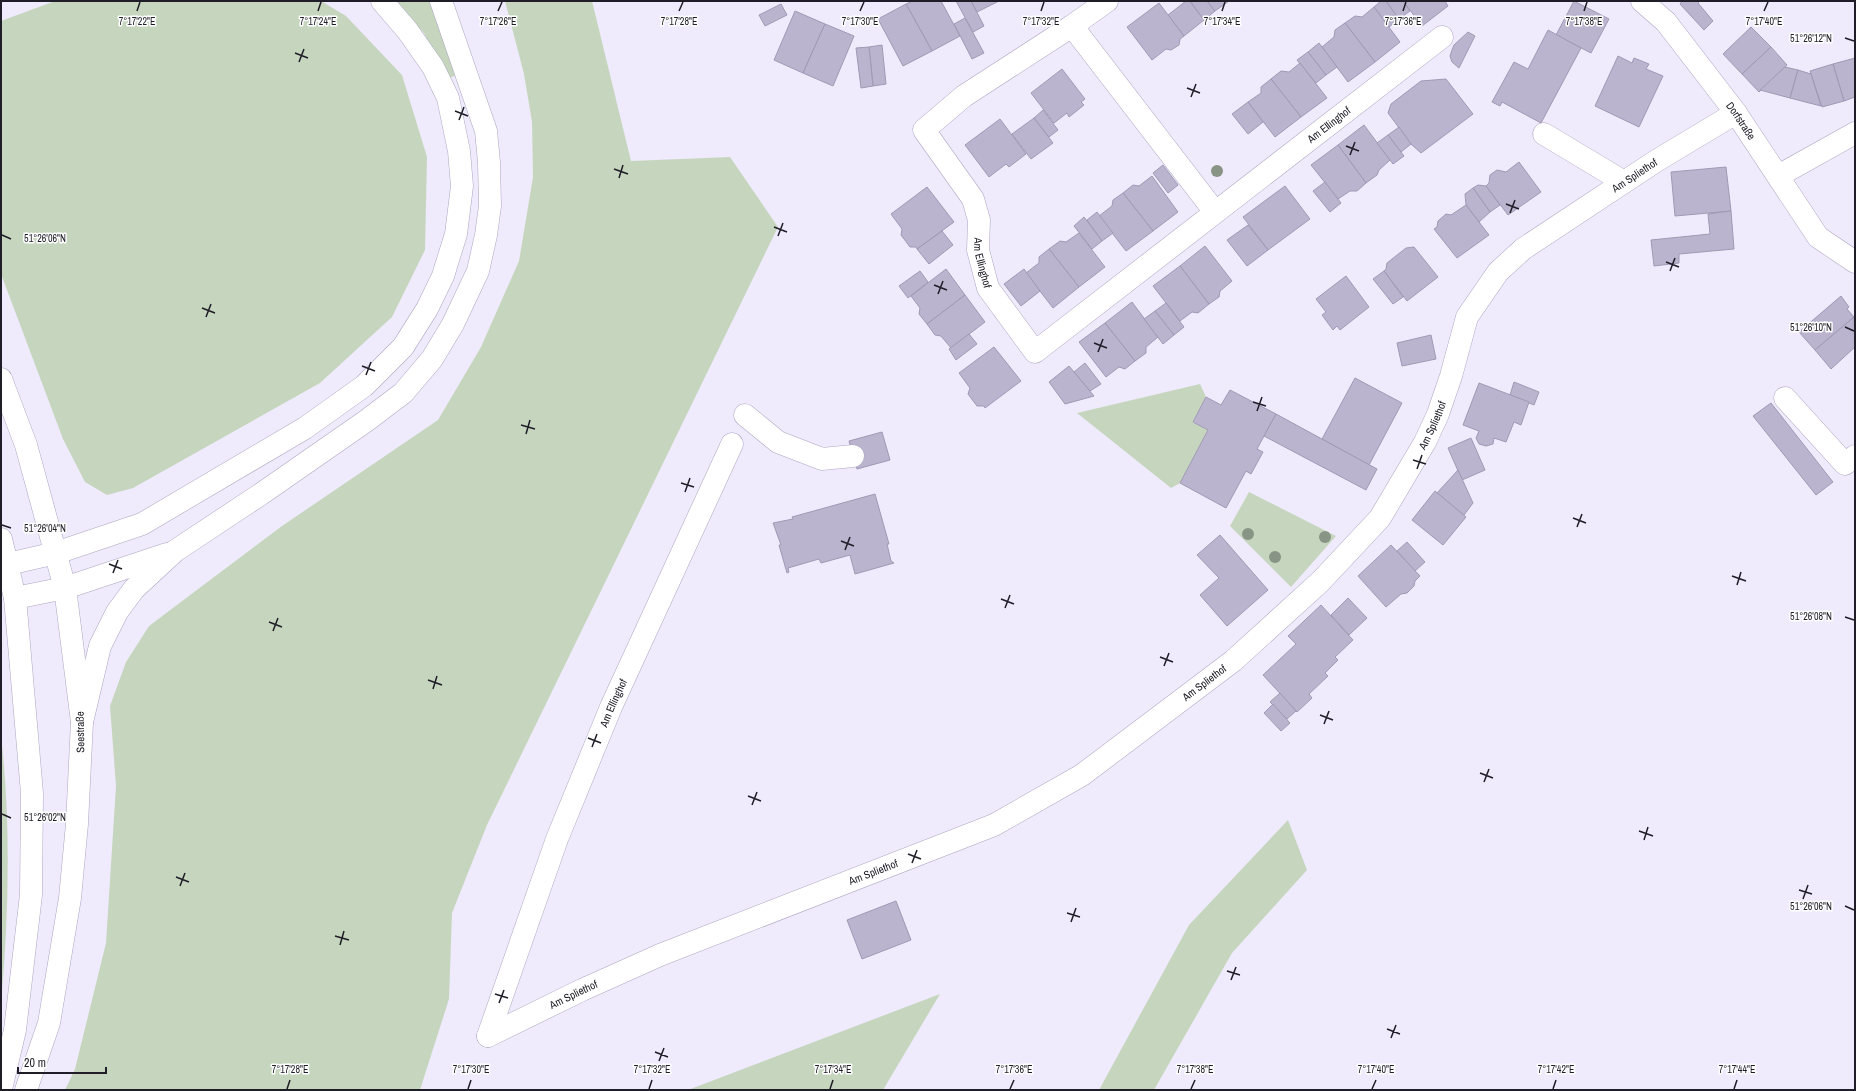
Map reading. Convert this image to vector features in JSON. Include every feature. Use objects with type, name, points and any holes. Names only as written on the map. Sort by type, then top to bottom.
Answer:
[{"type":"main road","points":[[4,565],[56,553],[142,524],[305,428],[364,386],[403,347],[427,309],[443,276],[456,234],[462,186],[459,151],[448,98],[432,67],[407,30],[382,1]]},
{"type":"main road","points":[[82,722],[100,646],[117,612],[134,589],[175,551],[366,422],[404,392],[432,359],[453,324],[478,271],[486,235],[490,206],[489,162],[486,131],[440,1]]},
{"type":"main road","name":"Am Ellinghof","points":[[1107,1],[1072,26],[964,96],[924,130],[973,199],[979,220],[978,250],[988,288],[1035,352],[1442,37]]},
{"type":"main road","name":"Dorfstraße","points":[[1642,1],[1666,22],[1736,113],[1818,237],[1855,262]]},
{"type":"main road","points":[[1072,26],[1215,212]]},
{"type":"main road","name":"Am Spliethof","points":[[488,1036],[582,990],[660,955],[994,825],[1088,770],[1233,661],[1321,581],[1374,525],[1425,442],[1438,414],[1451,376],[1467,317],[1478,298],[1498,272],[1523,249],[1624,182],[1736,113]]},
{"type":"main road","points":[[1778,176],[1855,133]]},
{"type":"main road","points":[[1544,134],[1624,182]]},
{"type":"main road","name":"Seestraße","points":[[1,379],[26,445],[65,588],[82,722],[78,824],[70,898],[49,1023],[26,1090]]},
{"type":"main road","points":[[1786,398],[1845,464],[1855,456]]},
{"type":"main road","points":[[745,415],[778,442],[822,459],[853,456]]},
{"type":"main road","name":"Am Ellinghof","points":[[488,1036],[557,839],[611,706],[732,444]]},
{"type":"main road","points":[[1,539],[32,793],[31,895],[15,1030],[1,1089]]},
{"type":"main road","points":[[8,598],[65,588],[175,551]]},
{"type":"green space","points":[[55,1],[321,1],[346,16],[402,75],[427,157],[425,250],[392,317],[320,383],[133,488],[107,495],[85,482],[63,439],[1,274],[1,21]]},
{"type":"green space","points":[[392,1],[430,1],[459,74],[447,79],[424,33]]},
{"type":"green space","points":[[505,1],[592,1],[631,161],[730,157],[778,227],[487,825],[452,913],[449,999],[420,1090],[65,1090],[75,1069],[106,943],[116,786],[110,706],[126,662],[149,626],[282,526],[438,420],[481,347],[519,261],[533,177],[532,122],[524,74]]},
{"type":"green space","points":[[1200,384],[1206,397],[1193,422],[1208,430],[1180,483],[1171,488],[1077,413]]},
{"type":"green space","points":[[1249,492],[1336,536],[1291,587],[1230,526]]},
{"type":"green space","points":[[1,735],[8,835],[8,869],[6,936],[1,1003]]},
{"type":"green space","points":[[1288,820],[1307,870],[1232,953],[1154,1090],[1099,1090],[1189,925]]},
{"type":"green space","points":[[940,994],[883,1090],[688,1090]]},
{"type":"building","points":[[913,1],[941,1],[960,36],[932,51],[906,4]]},
{"type":"building","points":[[956,1],[971,1],[984,26],[973,32]]},
{"type":"building","points":[[971,1],[999,1],[977,12]]},
{"type":"building","points":[[1186,1],[1190,1],[1204,20],[1184,36],[1168,15]]},
{"type":"building","points":[[1190,1],[1207,1],[1215,11],[1204,20]]},
{"type":"building","points":[[1207,1],[1229,1],[1215,11]]},
{"type":"building","points":[[1381,1],[1386,1],[1399,19],[1389,27],[1374,7]]},
{"type":"building","points":[[1386,1],[1403,1],[1410,11],[1399,19]]},
{"type":"building","points":[[1403,1],[1445,1],[1448,6],[1422,26]]},
{"type":"building","points":[[1574,1],[1609,19],[1591,53],[1556,35]]},
{"type":"building","points":[[1682,1],[1700,1],[1698,3],[1713,21],[1704,30],[1680,4]]},
{"type":"building","points":[[1159,3],[1184,36],[1180,39],[1179,45],[1171,50],[1166,49],[1152,60],[1127,27]]},
{"type":"building","points":[[781,4],[787,15],[765,26],[759,15]]},
{"type":"building","points":[[906,4],[932,51],[903,66],[878,19]]},
{"type":"building","points":[[1374,7],[1400,42],[1375,62],[1345,23],[1355,16],[1362,17]]},
{"type":"building","points":[[795,11],[825,24],[803,73],[774,60]]},
{"type":"building","points":[[965,18],[984,53],[972,59],[954,24]]},
{"type":"building","points":[[1345,23],[1375,62],[1348,82],[1322,47],[1334,37],[1335,30]]},
{"type":"building","points":[[825,24],[854,36],[833,86],[803,73]]},
{"type":"building","points":[[1751,27],[1771,47],[1742,74],[1723,54]]},
{"type":"building","points":[[1548,30],[1581,48],[1541,123],[1502,102],[1500,106],[1492,102],[1514,62],[1528,69]]},
{"type":"building","points":[[1468,32],[1475,36],[1459,68],[1452,62],[1450,56],[1454,45]]},
{"type":"building","points":[[1319,43],[1337,67],[1326,75],[1308,52]]},
{"type":"building","points":[[882,45],[886,84],[873,86],[869,47]]},
{"type":"building","points":[[869,47],[873,86],[861,88],[856,48]]},
{"type":"building","points":[[1771,47],[1787,65],[1759,92],[1742,74]]},
{"type":"building","points":[[1308,52],[1326,75],[1316,83],[1297,60]]},
{"type":"building","points":[[1618,56],[1632,63],[1634,58],[1649,64],[1646,69],[1663,76],[1639,127],[1595,106]]},
{"type":"building","points":[[1855,58],[1855,97],[1844,101],[1833,64]]},
{"type":"building","points":[[1300,63],[1327,98],[1301,117],[1271,79],[1281,71],[1289,72]]},
{"type":"building","points":[[1833,64],[1844,101],[1822,107],[1810,71]]},
{"type":"building","points":[[1785,67],[1798,70],[1790,98],[1760,90]]},
{"type":"building","points":[[1062,69],[1085,99],[1081,102],[1084,105],[1069,117],[1067,113],[1054,123],[1031,93]]},
{"type":"building","points":[[1798,70],[1811,74],[1821,106],[1790,98]]},
{"type":"building","points":[[1271,79],[1301,117],[1275,137],[1248,102],[1261,93],[1261,87]]},
{"type":"building","points":[[1446,79],[1473,114],[1421,153],[1411,144],[1388,113],[1391,104],[1421,81]]},
{"type":"building","points":[[1248,102],[1263,122],[1248,134],[1232,114]]},
{"type":"building","points":[[1043,110],[1058,130],[1049,137],[1034,118]]},
{"type":"building","points":[[1034,118],[1053,143],[1031,159],[1012,134]]},
{"type":"building","points":[[1000,119],[1026,154],[1009,167],[1006,164],[989,177],[965,145]]},
{"type":"building","points":[[1364,125],[1390,160],[1379,170],[1377,175],[1366,183],[1338,145]]},
{"type":"building","points":[[1399,127],[1411,144],[1401,152],[1388,135]]},
{"type":"building","points":[[1388,135],[1404,156],[1393,164],[1377,143]]},
{"type":"building","points":[[1338,145],[1366,183],[1357,191],[1350,191],[1338,199],[1311,165]]},
{"type":"building","points":[[1519,162],[1541,192],[1508,215],[1486,186],[1489,183],[1490,175],[1497,170],[1506,172]]},
{"type":"building","points":[[1163,165],[1178,185],[1168,193],[1153,173]]},
{"type":"building","points":[[1726,167],[1731,211],[1675,216],[1671,172]]},
{"type":"building","points":[[1152,176],[1178,212],[1153,231],[1123,193],[1133,185],[1139,186]]},
{"type":"building","points":[[1325,182],[1341,203],[1330,212],[1313,191]]},
{"type":"building","points":[[1478,185],[1486,186],[1500,205],[1490,212],[1473,188]]},
{"type":"building","points":[[1285,186],[1310,219],[1268,250],[1243,217]]},
{"type":"building","points":[[927,187],[954,222],[917,249],[916,247],[910,247],[901,235],[902,229],[891,214]]},
{"type":"building","points":[[1473,188],[1490,212],[1479,222],[1466,205],[1465,194]]},
{"type":"building","points":[[1123,193],[1153,231],[1126,251],[1099,216],[1112,206],[1113,200]]},
{"type":"building","points":[[1466,205],[1489,235],[1457,258],[1434,229],[1437,227],[1438,221],[1446,214],[1451,215]]},
{"type":"building","points":[[1731,211],[1734,249],[1679,254],[1679,263],[1654,266],[1651,240],[1710,234],[1708,214]]},
{"type":"building","points":[[1097,212],[1113,233],[1102,241],[1087,220]]},
{"type":"building","points":[[1084,217],[1102,241],[1092,249],[1074,226]]},
{"type":"building","points":[[1248,225],[1268,250],[1247,266],[1227,240]]},
{"type":"building","points":[[942,231],[953,245],[929,264],[917,249]]},
{"type":"building","points":[[1079,233],[1105,267],[1079,287],[1049,249],[1060,241],[1066,242]]},
{"type":"building","points":[[1205,246],[1232,281],[1220,291],[1219,297],[1209,304],[1180,266]]},
{"type":"building","points":[[1414,247],[1438,277],[1407,301],[1384,271],[1387,263],[1406,248]]},
{"type":"building","points":[[1049,249],[1079,287],[1053,308],[1026,273],[1039,263],[1039,257]]},
{"type":"building","points":[[1180,266],[1209,304],[1198,313],[1192,312],[1180,321],[1153,286]]},
{"type":"building","points":[[946,269],[965,295],[927,324],[919,314],[920,308],[911,296]]},
{"type":"building","points":[[1024,269],[1040,291],[1021,306],[1004,284]]},
{"type":"building","points":[[920,271],[928,282],[908,298],[899,286]]},
{"type":"building","points":[[1384,271],[1403,297],[1393,304],[1373,279]]},
{"type":"building","points":[[1346,276],[1369,307],[1340,330],[1337,326],[1333,330],[1322,315],[1326,312],[1316,299]]},
{"type":"building","points":[[965,295],[985,322],[951,348],[941,336],[935,335],[927,324]]},
{"type":"building","points":[[1841,296],[1849,307],[1847,309],[1854,317],[1815,350],[1799,332]]},
{"type":"building","points":[[1132,302],[1158,337],[1146,347],[1146,353],[1135,361],[1105,323]]},
{"type":"building","points":[[1166,303],[1184,327],[1174,335],[1155,311]]},
{"type":"building","points":[[1155,311],[1174,335],[1163,344],[1144,319]]},
{"type":"building","points":[[1854,317],[1855,347],[1831,369],[1815,350]]},
{"type":"building","points":[[1105,323],[1135,361],[1125,369],[1119,367],[1106,377],[1079,342]]},
{"type":"building","points":[[969,334],[977,344],[956,360],[949,349]]},
{"type":"building","points":[[1431,335],[1436,359],[1402,366],[1397,343]]},
{"type":"building","points":[[994,347],[1021,381],[985,408],[984,406],[977,406],[968,394],[970,388],[959,373]]},
{"type":"building","points":[[1085,363],[1101,384],[1090,391],[1074,372]]},
{"type":"building","points":[[1069,366],[1094,396],[1065,404],[1049,382]]},
{"type":"building","points":[[1355,378],[1402,403],[1369,465],[1322,439]]},
{"type":"building","points":[[1514,382],[1539,392],[1534,405],[1510,395]]},
{"type":"building","points":[[1479,383],[1529,402],[1521,425],[1514,422],[1506,442],[1494,438],[1493,444],[1486,446],[1479,444],[1476,438],[1479,431],[1463,425]]},
{"type":"building","points":[[1230,390],[1276,414],[1257,449],[1263,452],[1251,474],[1246,471],[1226,508],[1180,483],[1208,430],[1193,422],[1206,397],[1221,405]]},
{"type":"building","points":[[1771,403],[1833,482],[1816,495],[1753,416]]},
{"type":"building","points":[[1276,414],[1377,469],[1366,490],[1264,436]]},
{"type":"building","points":[[882,432],[890,460],[857,469],[849,441]]},
{"type":"building","points":[[1471,438],[1485,470],[1462,480],[1448,448]]},
{"type":"building","points":[[1458,470],[1473,503],[1464,515],[1437,493]]},
{"type":"building","points":[[1435,491],[1466,517],[1443,545],[1412,520]]},
{"type":"building","points":[[875,494],[889,544],[887,544],[891,561],[894,563],[855,574],[850,555],[821,563],[819,559],[788,568],[789,572],[787,573],[779,545],[781,545],[773,523],[793,519],[792,517]]},
{"type":"building","points":[[1220,535],[1268,590],[1227,626],[1200,595],[1219,578],[1197,555]]},
{"type":"building","points":[[1407,542],[1425,562],[1415,571],[1397,551]]},
{"type":"building","points":[[1391,545],[1420,576],[1415,581],[1414,586],[1407,593],[1401,594],[1386,607],[1358,576]]},
{"type":"building","points":[[1348,598],[1367,618],[1349,635],[1331,615]]},
{"type":"building","points":[[1321,605],[1353,640],[1335,657],[1338,660],[1325,673],[1328,676],[1309,694],[1312,698],[1297,712],[1263,675],[1296,644],[1288,636]]},
{"type":"building","points":[[1280,693],[1296,711],[1287,719],[1270,702]]},
{"type":"building","points":[[1273,704],[1290,723],[1281,731],[1264,713]]},
{"type":"building","points":[[896,901],[911,940],[862,959],[847,920]]}]
